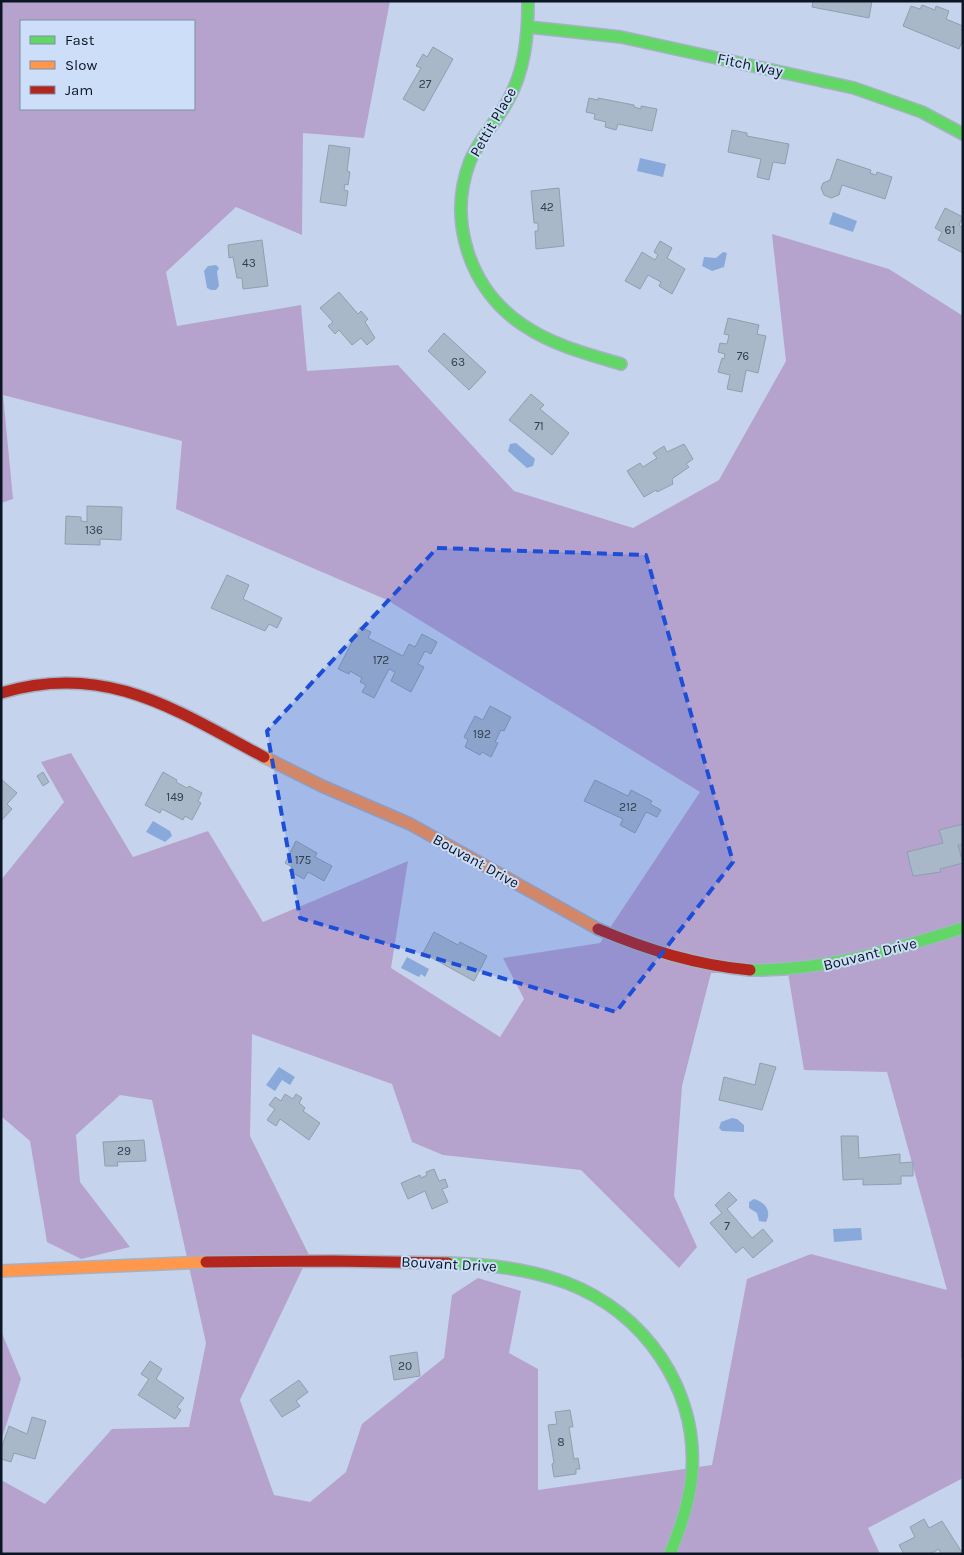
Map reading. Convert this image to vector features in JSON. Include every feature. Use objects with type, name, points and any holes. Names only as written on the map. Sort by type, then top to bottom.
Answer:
[{"type":"street","name":"Pettit Place","points":[[528,1],[529,27],[526,53],[518,78],[508,101],[479,143],[466,176],[461,204],[464,243],[478,277],[493,300],[523,326],[569,348],[621,364]]},
{"type":"street","name":"Fitch Way","points":[[529,27],[621,37],[854,88],[922,112],[963,134]]},
{"type":"street","name":"Bouvant Drive","points":[[1,692],[38,683],[64,681],[117,687],[136,693],[218,731],[311,780],[364,801],[410,824],[612,936],[649,951],[681,960],[720,967],[760,971],[799,970],[864,959],[963,928]]},
{"type":"street","name":"Bouvant Drive","points":[[1,1271],[33,1268],[304,1260],[469,1263],[537,1274],[592,1294],[620,1312],[648,1339],[664,1360],[685,1408],[693,1457],[691,1484],[687,1506],[670,1554]]},
{"type":"highlighted area","points":[[437,548],[646,555],[733,862],[616,1012],[300,918],[267,731]]},
{"type":"shaded area","points":[[1,1],[390,1],[364,138],[303,133],[302,235],[236,207],[166,272],[177,326],[301,305],[307,371],[398,365],[514,491],[633,528],[719,480],[786,361],[772,234],[889,269],[963,316],[963,1358],[961,1359],[963,1478],[868,1528],[880,1554],[1,1554],[1,1480],[45,1504],[112,1429],[189,1427],[206,1343],[152,1100],[120,1095],[76,1135],[80,1182],[130,1247],[81,1259],[47,1242],[30,1141],[1,1116],[1,880],[64,802],[41,762],[71,753],[133,857],[208,831],[263,922],[408,861],[391,968],[500,1037],[524,999],[503,958],[600,943],[700,792],[387,600],[176,509],[182,441],[3,395],[13,499],[1,503]],"holes":[[[711,973],[788,973],[804,1070],[887,1072],[947,1290],[811,1254],[747,1279],[712,1465],[538,1490],[538,1369],[509,1353],[521,1291],[478,1278],[452,1295],[444,1358],[362,1424],[346,1472],[310,1502],[274,1495],[240,1400],[309,1255],[250,1136],[252,1034],[392,1084],[412,1142],[443,1155],[581,1170],[679,1268],[697,1247],[674,1196],[682,1086]]]},
{"type":"shaded area","points":[[1,1331],[21,1379],[1,1441]]},
{"type":"water","points":[[640,158],[666,164],[663,177],[637,171]]},
{"type":"water","points":[[833,212],[857,221],[853,232],[829,224]]},
{"type":"water","points":[[723,252],[727,253],[724,267],[712,271],[702,266],[704,257],[716,258]]},
{"type":"water","points":[[216,265],[219,268],[217,272],[219,286],[216,290],[211,290],[207,288],[204,271],[208,266]]},
{"type":"water","points":[[516,443],[535,459],[533,466],[527,468],[508,451],[510,444]]},
{"type":"water","points":[[153,821],[170,831],[172,836],[165,842],[146,832]]},
{"type":"water","points":[[407,957],[429,969],[425,977],[421,974],[419,977],[401,968]]},
{"type":"water","points":[[279,1067],[295,1077],[290,1085],[282,1080],[275,1091],[266,1085]]},
{"type":"water","points":[[732,1118],[737,1119],[744,1125],[744,1132],[722,1131],[719,1128],[721,1122]]},
{"type":"water","points":[[754,1199],[761,1202],[768,1211],[766,1222],[759,1221],[757,1213],[749,1208],[749,1202]]},
{"type":"water","points":[[861,1228],[862,1240],[834,1242],[833,1229]]},
{"type":"building","points":[[813,1],[872,1],[869,18],[812,7]]},
{"type":"building","points":[[922,5],[935,10],[936,6],[949,11],[946,19],[963,26],[963,39],[959,49],[903,26],[911,6],[920,9]]},
{"type":"building","points":[[433,47],[453,59],[424,111],[403,99],[421,68],[416,66],[423,54],[427,57]]},
{"type":"building","points":[[589,98],[634,105],[634,107],[641,109],[641,106],[657,109],[652,131],[618,124],[616,130],[605,127],[606,122],[594,119],[595,114],[586,112]]},
{"type":"building","points":[[732,130],[747,133],[747,136],[789,144],[785,164],[773,162],[769,180],[757,177],[761,159],[728,152]]},
{"type":"building","points":[[329,145],[350,148],[347,171],[350,172],[348,185],[345,184],[344,190],[348,191],[346,206],[320,202]]},
{"type":"building","points":[[837,159],[871,170],[870,173],[876,175],[877,172],[892,177],[885,199],[842,185],[839,195],[831,198],[824,195],[821,188],[823,183],[830,180]]},
{"type":"building","points":[[559,188],[564,246],[536,249],[535,231],[538,231],[538,223],[534,223],[531,191]]},
{"type":"building","points":[[945,208],[963,217],[959,225],[963,228],[963,253],[938,240],[942,232],[935,228]]},
{"type":"building","points":[[262,240],[268,286],[243,289],[242,278],[237,278],[233,257],[229,258],[228,245]]},
{"type":"building","points":[[660,241],[672,248],[667,258],[685,269],[672,294],[659,286],[661,282],[648,275],[640,289],[625,281],[642,252],[655,260],[658,255],[654,252]]},
{"type":"building","points":[[339,292],[358,314],[361,311],[368,319],[365,322],[375,338],[367,345],[361,338],[352,345],[339,330],[335,334],[328,326],[333,322],[320,308]]},
{"type":"building","points":[[728,318],[759,325],[757,334],[766,336],[758,373],[746,370],[742,392],[727,389],[730,375],[718,372],[725,354],[718,352],[720,343],[727,344],[729,335],[724,334]]},
{"type":"building","points":[[444,333],[486,372],[469,390],[428,351]]},
{"type":"building","points":[[531,394],[544,405],[540,409],[569,433],[552,455],[509,420]]},
{"type":"building","points":[[684,444],[693,459],[686,464],[689,467],[672,479],[673,484],[644,497],[627,471],[640,463],[643,467],[657,458],[653,453],[664,446],[667,452]]},
{"type":"building","points":[[87,506],[122,507],[121,540],[100,539],[100,545],[65,544],[66,516],[81,517],[81,521],[87,522]]},
{"type":"building","points":[[227,575],[249,585],[243,599],[282,618],[277,628],[269,624],[265,631],[211,608]]},
{"type":"building","points":[[360,627],[371,632],[368,638],[403,656],[409,644],[415,647],[422,634],[437,642],[431,654],[425,651],[418,664],[424,667],[411,692],[391,681],[395,672],[389,669],[374,698],[362,692],[366,685],[360,682],[362,678],[350,671],[349,674],[338,669]]},
{"type":"building","points":[[490,706],[511,717],[504,731],[501,730],[495,742],[498,743],[491,757],[482,752],[480,755],[465,747],[468,740],[464,737],[475,716],[483,720]]},
{"type":"building","points":[[43,772],[49,782],[43,786],[37,776]]},
{"type":"building","points":[[163,772],[187,788],[189,786],[202,793],[198,801],[201,803],[192,820],[185,816],[183,820],[162,809],[160,813],[145,805]]},
{"type":"building","points":[[1,779],[17,793],[7,804],[12,809],[1,821]]},
{"type":"building","points":[[595,780],[628,796],[631,790],[652,801],[650,804],[661,810],[657,817],[646,812],[635,833],[620,825],[623,819],[584,801]]},
{"type":"building","points":[[963,824],[963,844],[958,845],[963,863],[940,869],[941,872],[913,876],[907,852],[943,843],[939,830]]},
{"type":"building","points":[[296,841],[317,853],[315,857],[332,866],[324,881],[308,872],[304,879],[289,871],[292,867],[285,863]]},
{"type":"building","points":[[434,932],[458,945],[460,942],[487,956],[474,981],[423,953]]},
{"type":"building","points":[[760,1063],[776,1067],[762,1110],[719,1100],[724,1077],[755,1085]]},
{"type":"building","points":[[285,1094],[293,1099],[296,1094],[302,1098],[299,1103],[305,1108],[303,1111],[320,1123],[309,1140],[280,1119],[276,1126],[267,1120],[275,1109],[269,1105],[275,1097],[281,1101]]},
{"type":"building","points":[[841,1136],[858,1136],[859,1158],[900,1154],[900,1163],[913,1162],[913,1176],[901,1176],[901,1184],[863,1185],[863,1179],[843,1180]]},
{"type":"building","points":[[144,1140],[146,1161],[117,1162],[118,1166],[105,1166],[103,1142]]},
{"type":"building","points":[[434,1169],[439,1181],[445,1179],[448,1187],[442,1189],[448,1202],[432,1209],[425,1191],[408,1199],[401,1183],[420,1175],[421,1178],[427,1175],[426,1172]]},
{"type":"building","points":[[729,1192],[737,1200],[727,1209],[752,1238],[763,1229],[773,1241],[753,1258],[743,1247],[736,1253],[710,1223],[722,1213],[715,1205]]},
{"type":"building","points":[[417,1352],[420,1376],[394,1380],[390,1356]]},
{"type":"building","points":[[150,1361],[162,1369],[156,1379],[184,1398],[177,1407],[181,1410],[175,1419],[138,1395],[149,1379],[141,1374]]},
{"type":"building","points":[[299,1380],[308,1392],[296,1401],[300,1406],[282,1417],[270,1400]]},
{"type":"building","points":[[570,1410],[573,1427],[569,1427],[574,1459],[578,1458],[580,1469],[576,1469],[576,1474],[554,1477],[552,1464],[554,1463],[548,1425],[557,1424],[555,1412]]},
{"type":"building","points":[[32,1417],[46,1421],[35,1459],[14,1453],[11,1462],[1,1459],[1,1449],[9,1426],[27,1434]]},
{"type":"building","points":[[924,1519],[929,1528],[942,1521],[963,1554],[941,1554],[939,1549],[930,1554],[904,1554],[899,1545],[915,1537],[910,1527]]},
{"type":"traffic: fast","points":[[528,1],[526,41],[517,79],[506,104],[474,153],[464,184],[461,207],[463,230],[468,252],[477,274],[489,293],[523,325],[546,338],[583,353],[621,364]]},
{"type":"traffic: fast","points":[[529,27],[621,37],[854,88],[922,112],[963,134]]},
{"type":"traffic: fast","points":[[750,970],[805,967],[858,958],[963,928]]},
{"type":"traffic: fast","points":[[448,1263],[508,1268],[538,1274],[567,1283],[595,1296],[620,1314],[642,1334],[661,1358],[676,1384],[686,1412],[692,1442],[692,1473],[689,1494],[670,1554]]},
{"type":"traffic: slow","points":[[264,757],[322,786],[410,824],[598,929]]},
{"type":"traffic: slow","points":[[1,1271],[206,1262]]},
{"type":"traffic: jam","points":[[1,693],[39,685],[74,683],[107,687],[138,695],[170,708],[264,757]]},
{"type":"traffic: jam","points":[[598,929],[672,956],[730,968],[750,970]]},
{"type":"traffic: jam","points":[[206,1262],[333,1261],[448,1263]]}]
